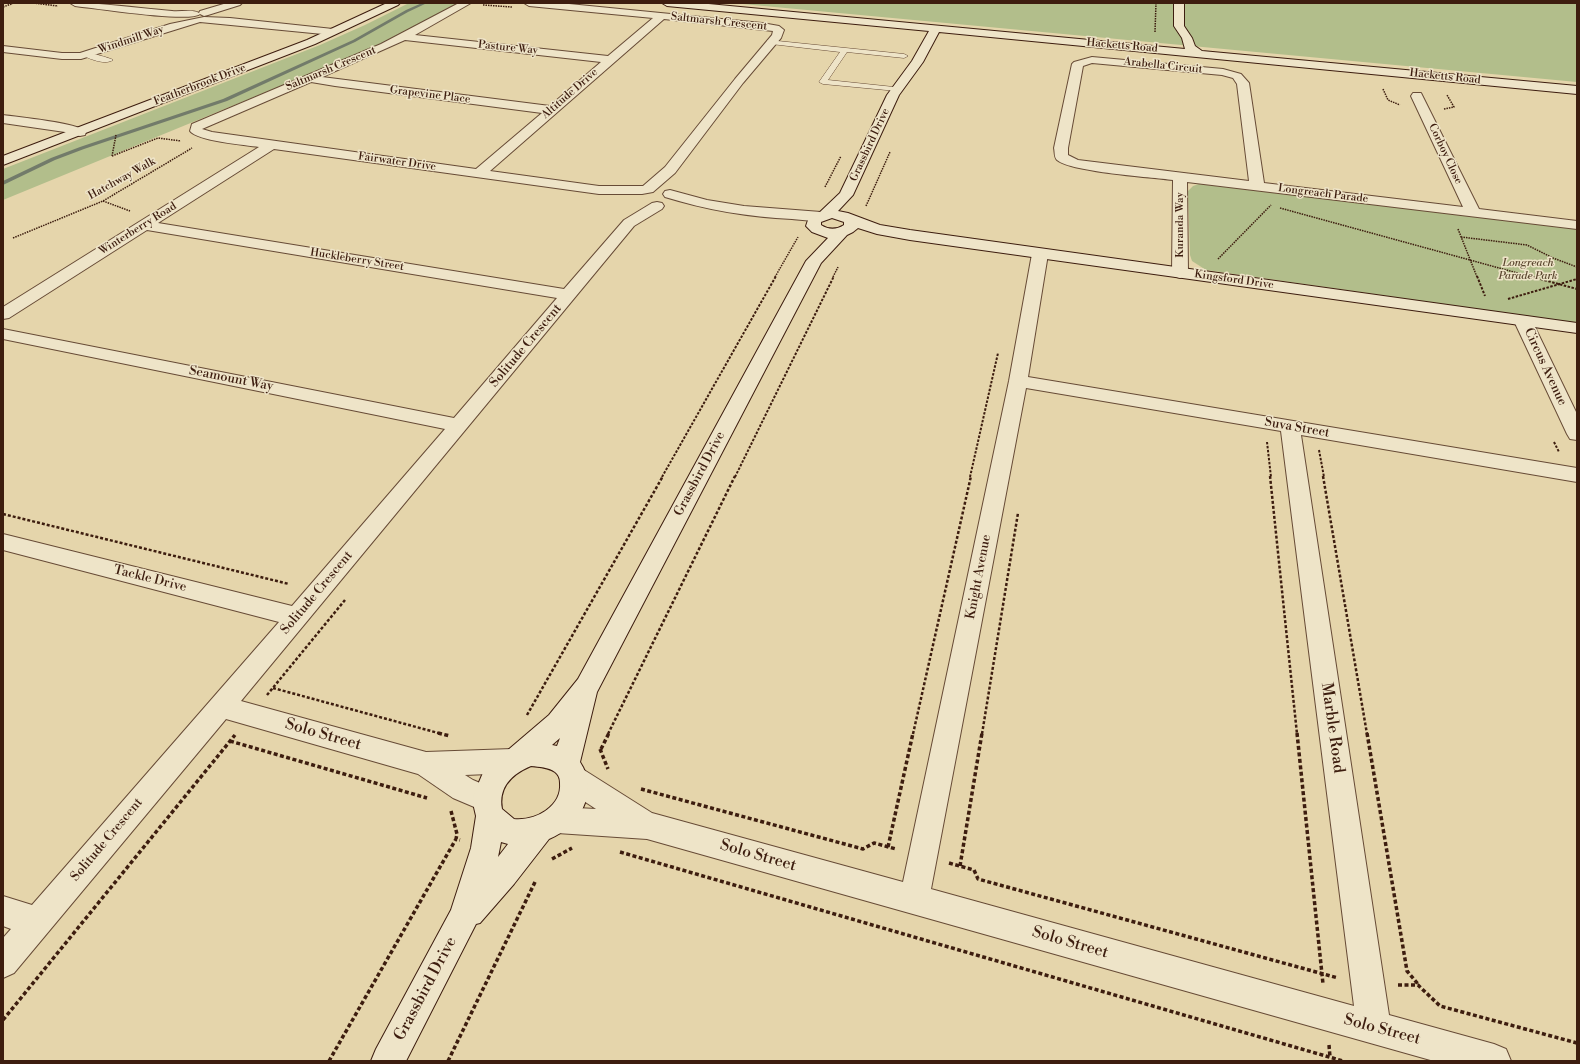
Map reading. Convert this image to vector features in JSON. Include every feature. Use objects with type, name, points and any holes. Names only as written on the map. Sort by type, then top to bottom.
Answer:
[{"type":"street","points":[[75,3],[333,32]]},
{"type":"street","name":"Featherbrook Drive","points":[[3,152],[319,30],[378,3]]},
{"type":"street","name":"Featherbrook Drive","points":[[3,161],[333,32],[395,3]]},
{"type":"street","name":"Saltmarsh Crescent","points":[[196,131],[196,127],[203,122],[405,37],[466,3]]},
{"type":"street","name":"Saltmarsh Crescent","points":[[529,3],[771,27],[779,32],[670,170]]},
{"type":"street","name":"Hacketts Road","points":[[667,3],[917,33],[935,29],[1577,90]]},
{"type":"street","points":[[1155,49],[1166,47],[1171,43],[1175,34],[1179,3]]},
{"type":"street","points":[[196,17],[233,4]]},
{"type":"street","points":[[215,15],[233,4]]},
{"type":"street","points":[[196,17],[215,15],[230,20]]},
{"type":"street","name":"Altitude Drive","points":[[479,174],[551,110],[662,16]]},
{"type":"street","name":"Windmill Way","points":[[3,49],[62,56],[87,54],[174,26],[196,17]]},
{"type":"street","name":"Grassbird Drive","points":[[894,92],[917,62],[935,29]]},
{"type":"street","points":[[1175,34],[1187,38],[1190,48],[1198,53]]},
{"type":"street","name":"Pasture Way","points":[[405,37],[611,60]]},
{"type":"street","name":"Grassbird Drive","points":[[814,261],[820,222],[846,195],[894,92],[900,66],[906,53]]},
{"type":"street","name":"Arabella Circuit","points":[[1069,161],[1062,156],[1061,148],[1077,67],[1080,62],[1102,60],[1223,72],[1237,76],[1243,83],[1257,186]]},
{"type":"street","name":"Grapevine Place","points":[[310,78],[335,83],[551,110]]},
{"type":"street","name":"Corboy Close","points":[[1417,96],[1473,212]]},
{"type":"street","points":[[3,119],[66,128],[80,132]]},
{"type":"street","name":"Fairwater Drive","points":[[196,131],[213,136],[599,190],[659,189],[664,199],[632,209],[599,190]]},
{"type":"street","name":"Winterberry Road","points":[[3,314],[273,144]]},
{"type":"street","name":"Longreach Parade","points":[[1069,161],[1083,165],[1180,178],[1577,225]]},
{"type":"street","points":[[632,209],[632,199],[634,194],[645,189],[670,170]]},
{"type":"street","points":[[670,170],[664,199],[820,222]]},
{"type":"street","name":"Kuranda Way","points":[[1180,178],[1180,268]]},
{"type":"street","name":"Grassbird Drive","points":[[515,760],[558,723],[587,687],[814,261],[847,225],[846,195]]},
{"type":"street","name":"Solitude Crescent","points":[[3,962],[297,617],[568,295],[632,209],[664,199]]},
{"type":"street","name":"Kingsford Drive","points":[[820,222],[838,215],[847,225],[891,232],[1040,254],[1180,268],[1491,310],[1523,321],[1577,328]]},
{"type":"street","name":"Huckleberry Street","points":[[145,225],[568,295]]},
{"type":"street","name":"Knight Avenue","points":[[914,900],[1018,381],[1040,254]]},
{"type":"street","name":"Circus Avenue","points":[[1523,321],[1577,434]]},
{"type":"street","name":"Seamount Way","points":[[3,334],[458,425]]},
{"type":"street","name":"Suva Street","points":[[1018,381],[1577,475]]},
{"type":"street","name":"Marble Road","points":[[1290,427],[1374,1028]]},
{"type":"street","name":"Tackle Drive","points":[[3,542],[297,617]]},
{"type":"street","name":"Grassbird Drive","points":[[570,771],[587,687]]},
{"type":"street","name":"Solo Street","points":[[220,706],[426,764],[463,788],[488,808]]},
{"type":"street","points":[[531,754],[544,754],[556,757],[570,771],[574,789],[566,811],[547,826],[523,833],[510,832],[499,826],[488,808],[488,789],[494,778],[515,760],[531,754]]},
{"type":"street","name":"Solo Street","points":[[426,764],[515,760]]},
{"type":"street","name":"Solo Street","points":[[570,771],[646,825]]},
{"type":"street","name":"Grassbird Drive","points":[[388,1061],[464,917],[486,848],[488,808]]},
{"type":"street","name":"Solo Street","points":[[547,826],[589,823],[646,825],[1494,1061]]},
{"type":"street","name":"Grassbird Drive","points":[[464,917],[547,826]]},
{"type":"street","points":[[3,911],[37,922]]},
{"type":"lane","points":[[771,42],[845,50],[906,53]]},
{"type":"lane","points":[[845,50],[821,85],[894,92]]},
{"type":"lane","name":"Windmill Way","points":[[87,54],[94,58],[109,60]]},
{"type":"path","points":[[3,7],[14,3]]},
{"type":"path","points":[[1155,35],[1156,3]]},
{"type":"path","name":"Hatchway Walk","points":[[13,238],[103,201],[213,136]]},
{"type":"path","points":[[114,143],[112,156],[158,138]]},
{"type":"path","points":[[864,211],[892,148]]},
{"type":"path","points":[[824,189],[842,154]]},
{"type":"path","points":[[1180,268],[1213,264],[1280,198],[1278,189]]},
{"type":"path","points":[[1263,204],[1271,206]]},
{"type":"path","points":[[1278,208],[1577,289]]},
{"type":"path","points":[[1450,210],[1491,310],[1499,301],[1577,279]]},
{"type":"path","points":[[524,720],[800,235]]},
{"type":"path","points":[[1462,237],[1527,245],[1553,258],[1577,267]]},
{"type":"path","points":[[601,749],[838,266]]},
{"type":"path","points":[[888,847],[1000,348]]},
{"type":"path","points":[[1267,441],[1330,1057]]},
{"type":"path","points":[[1318,446],[1407,971],[1418,985],[1440,1006],[1577,1043]]},
{"type":"path","points":[[960,866],[1019,507]]},
{"type":"path","points":[[3,514],[289,584]]},
{"type":"path","points":[[3,1020],[347,597]]},
{"type":"path","points":[[273,688],[458,738]]},
{"type":"path","points":[[230,741],[432,799]]},
{"type":"path","points":[[638,788],[863,849],[874,843],[960,866],[974,870],[978,880],[1367,986],[1418,985]]},
{"type":"path","points":[[551,860],[578,844],[589,823]]},
{"type":"path","points":[[329,1061],[456,839]]},
{"type":"path","points":[[617,851],[1343,1061]]},
{"type":"path","points":[[448,1061],[537,878]]},
{"type":"green space","points":[[409,3],[460,3],[390,40],[349,58],[3,200],[3,169],[320,45]]},
{"type":"green space","points":[[732,3],[1577,3],[1577,82]]},
{"type":"green space","name":"Longreach Parade Park","points":[[1199,184],[1577,229],[1577,323],[1206,270],[1192,261],[1190,255],[1188,191],[1193,186]]},
{"type":"waterway","points":[[3,183],[53,159],[82,148],[225,100],[354,41],[407,11],[425,3]]}]
